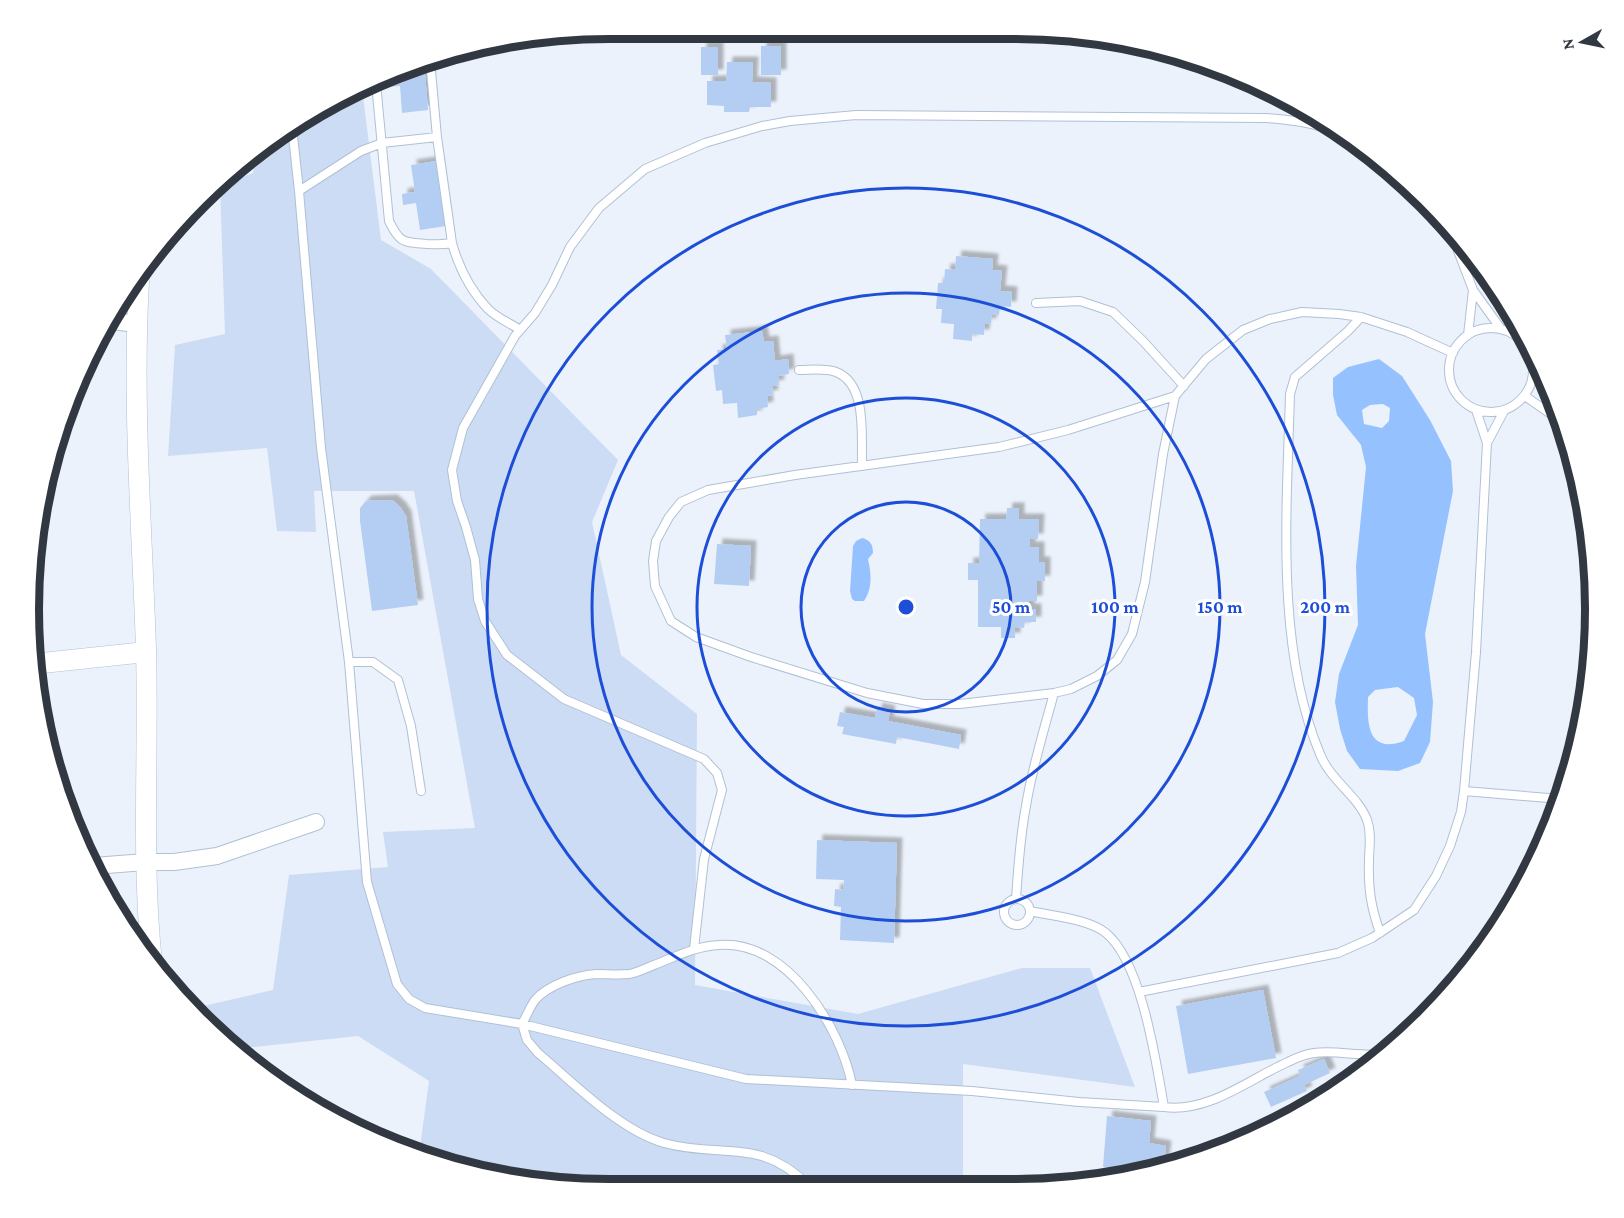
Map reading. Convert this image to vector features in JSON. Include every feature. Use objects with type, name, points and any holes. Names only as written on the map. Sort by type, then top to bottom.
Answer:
[{"type":"street","points":[[139,287],[137,425],[146,652],[145,862],[151,948]]},
{"type":"street","points":[[116,322],[137,324]]},
{"type":"street","points":[[42,663],[146,652]]},
{"type":"street","points":[[100,866],[174,862],[216,856],[316,822]]},
{"type":"lane","points":[[431,68],[437,137],[452,243],[466,280],[490,310],[520,330]]},
{"type":"lane","points":[[377,89],[389,221],[397,237],[409,244],[438,246],[452,243]]},
{"type":"lane","points":[[694,949],[704,859],[722,790],[717,772],[704,759],[564,699],[507,655],[485,621],[478,598],[475,560],[457,501],[452,470],[463,428],[515,336],[535,313],[552,285],[570,247],[599,208],[645,170],[705,143],[762,126],[790,121],[856,115],[1305,118]]},
{"type":"lane","points":[[292,135],[299,191],[321,448],[349,662],[367,882],[397,984],[409,999],[425,1008],[522,1024],[746,1079],[972,1091],[1180,1109],[1225,1094],[1280,1065],[1314,1053],[1370,1055]]},
{"type":"lane","points":[[299,191],[362,151],[382,143],[437,137]]},
{"type":"lane","points":[[1458,250],[1473,290],[1501,329]]},
{"type":"lane","points":[[1468,335],[1473,290]]},
{"type":"lane","points":[[1036,303],[1080,301],[1113,312],[1184,386]]},
{"type":"lane","points":[[1175,396],[1068,430],[999,447],[708,490],[681,502],[669,517],[656,542],[653,561],[655,586],[671,621],[696,637],[751,657],[867,693],[923,704],[960,704],[1071,689],[1103,671],[1117,660],[1132,634],[1145,582],[1163,454],[1175,396],[1206,359],[1243,330],[1302,312],[1361,317],[1407,332],[1453,353]]},
{"type":"lane","points":[[1361,317],[1295,377],[1290,394],[1287,542],[1291,632],[1303,706],[1320,757],[1338,784],[1362,809],[1368,822],[1371,906],[1380,933]]},
{"type":"lane","points":[[1516,337],[1501,329],[1490,328],[1468,335],[1459,343],[1449,366],[1453,386],[1464,403],[1476,410],[1490,413],[1504,411],[1516,405],[1525,396],[1534,374]]},
{"type":"lane","points":[[799,370],[835,371],[850,380],[859,398],[862,466]]},
{"type":"lane","points":[[1525,396],[1551,414]]},
{"type":"lane","points":[[1139,992],[1338,953],[1380,933],[1414,909],[1436,876],[1450,846],[1461,812],[1476,652],[1487,442],[1476,410]]},
{"type":"lane","points":[[1487,442],[1504,411]]},
{"type":"lane","points":[[349,662],[373,663],[398,680],[411,726],[421,791]]},
{"type":"lane","points":[[1017,899],[1021,836],[1026,805],[1054,693]]},
{"type":"lane","points":[[1464,790],[1553,798]]},
{"type":"lane","points":[[1017,899],[1027,904],[1030,911],[1028,919],[1022,924],[1014,925],[1007,920],[1004,913],[1006,905],[1017,899]]},
{"type":"lane","points":[[1030,911],[1090,925],[1106,933],[1125,960],[1139,992],[1164,1107]]},
{"type":"lane","points":[[802,1179],[793,1169],[769,1157],[735,1150],[699,1150],[662,1143],[622,1125],[538,1053],[527,1040],[522,1024],[535,1000],[546,991],[567,981],[594,974],[630,974],[694,949],[720,944],[742,947],[770,957],[796,980],[822,1011],[841,1044],[852,1085]]},
{"type":"shaded area","points":[[363,95],[381,240],[431,269],[618,460],[592,522],[621,655],[697,714],[695,985],[858,1014],[1022,968],[1090,968],[1135,1087],[963,1064],[963,1178],[965,1179],[572,1178],[498,1168],[461,1160],[420,1147],[429,1081],[358,1036],[245,1048],[206,1012],[201,1007],[273,990],[289,875],[388,867],[383,832],[475,828],[414,491],[314,491],[316,532],[277,531],[267,448],[168,456],[175,345],[225,334],[220,192],[231,181],[253,173],[255,163],[292,135]]},
{"type":"water","points":[[1379,359],[1402,376],[1430,420],[1451,461],[1453,491],[1425,634],[1433,702],[1430,742],[1420,763],[1398,771],[1360,769],[1347,751],[1335,702],[1339,674],[1358,625],[1356,566],[1366,467],[1361,445],[1337,415],[1333,395],[1333,378],[1348,367]],"holes":[[[1383,404],[1390,408],[1389,421],[1382,428],[1364,424],[1362,410],[1370,405]],[[1398,687],[1414,698],[1417,715],[1404,741],[1383,744],[1372,734],[1369,727],[1368,697],[1375,690]]]},
{"type":"water","points":[[862,538],[869,541],[873,553],[868,559],[870,586],[864,601],[855,601],[850,591],[853,546]]},
{"type":"building","points":[[761,46],[781,46],[781,75],[761,75]]},
{"type":"building","points":[[701,47],[718,47],[718,75],[701,75]]},
{"type":"building","points":[[727,62],[753,62],[752,82],[771,83],[771,107],[750,107],[749,112],[724,112],[724,106],[707,105],[707,81],[726,81]]},
{"type":"building","points":[[425,70],[428,110],[402,113],[400,86],[387,87],[387,84],[391,82]]},
{"type":"building","points":[[437,161],[446,226],[420,230],[416,203],[403,205],[402,194],[415,192],[411,165]]},
{"type":"building","points":[[956,256],[993,259],[992,270],[1002,271],[1000,291],[1012,292],[1011,307],[1000,306],[999,315],[992,314],[991,324],[985,323],[984,335],[972,334],[972,341],[953,339],[954,324],[941,323],[942,309],[936,309],[938,283],[944,283],[945,269],[955,270]]},
{"type":"building","points":[[762,331],[764,342],[773,341],[775,361],[788,359],[789,374],[778,376],[779,385],[772,386],[773,395],[767,396],[768,407],[757,409],[757,415],[738,418],[737,403],[723,404],[722,390],[716,391],[713,365],[719,364],[717,350],[727,349],[725,335]]},
{"type":"building","points":[[392,500],[406,516],[418,605],[372,611],[360,508],[366,501]]},
{"type":"building","points":[[1007,508],[1019,508],[1019,519],[1039,519],[1038,539],[1030,539],[1030,547],[1039,547],[1039,562],[1045,562],[1045,581],[1037,581],[1037,601],[1029,601],[1029,609],[1036,609],[1036,622],[1025,622],[1024,628],[1015,627],[1015,638],[1001,638],[1001,627],[978,627],[978,580],[968,580],[968,563],[979,563],[980,519],[1006,519]]},
{"type":"building","points":[[717,544],[751,546],[749,586],[714,584]]},
{"type":"building","points":[[877,708],[890,711],[888,721],[961,735],[959,749],[897,737],[896,744],[842,734],[844,727],[837,726],[840,712],[875,718]]},
{"type":"building","points":[[817,840],[897,843],[894,943],[840,940],[841,907],[834,906],[835,889],[843,890],[844,880],[816,879]]},
{"type":"building","points":[[1263,990],[1276,1058],[1188,1074],[1176,1006]]},
{"type":"building","points":[[1324,1059],[1330,1073],[1304,1085],[1307,1091],[1271,1107],[1264,1092],[1300,1076],[1298,1070]]},
{"type":"building","points":[[1107,1116],[1151,1121],[1149,1143],[1166,1146],[1164,1160],[1112,1170],[1111,1168],[1103,1167]]}]
